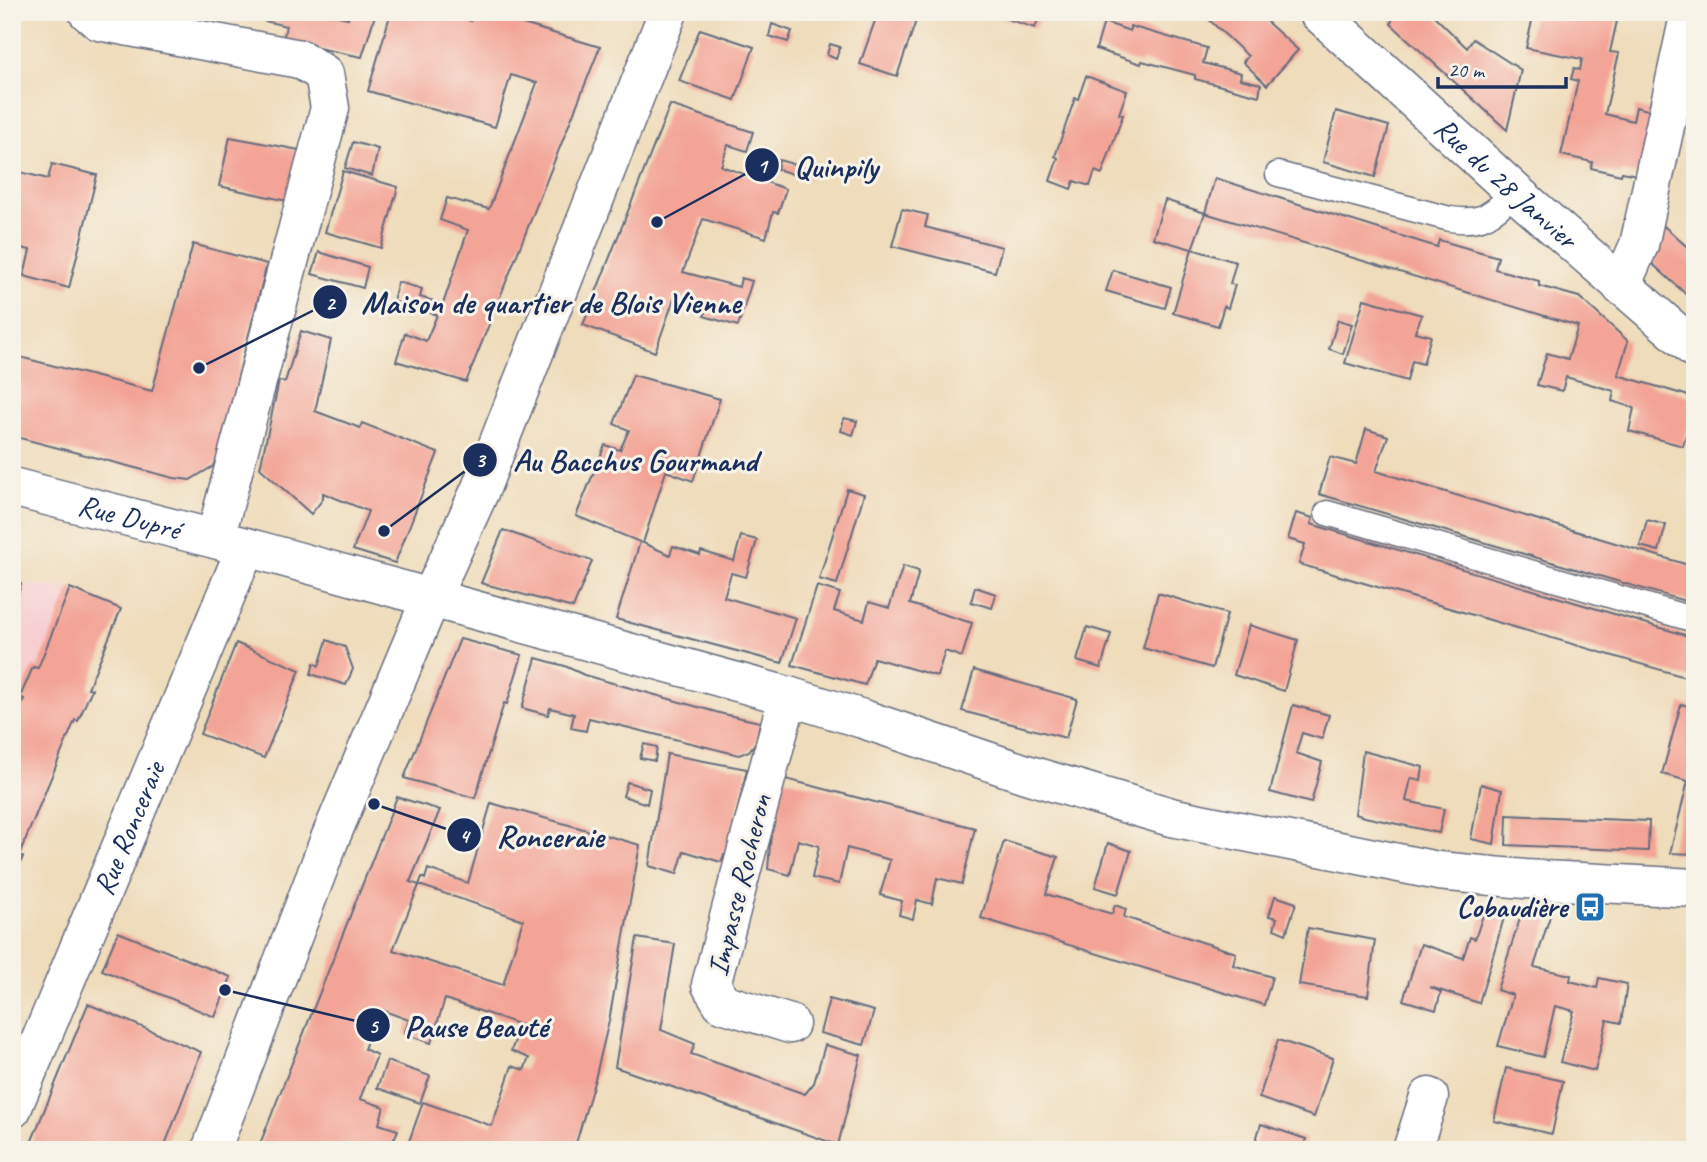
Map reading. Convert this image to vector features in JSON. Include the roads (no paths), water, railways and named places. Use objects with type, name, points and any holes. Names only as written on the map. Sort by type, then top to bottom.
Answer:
[{"type":"street","name":"Rue Ronceraie","points":[[12,1109],[231,543],[330,108],[324,74],[300,59],[99,20],[88,12]]},
{"type":"street","points":[[211,1150],[329,841],[431,598],[481,488],[668,12]]},
{"type":"street","name":"Rue du 28 Janvier","points":[[1318,12],[1516,193],[1695,349]]},
{"type":"street","points":[[1621,286],[1639,245],[1690,12]]},
{"type":"street","name":"Rue Dupré","points":[[12,487],[231,543],[788,696],[1026,774],[1184,820],[1438,871],[1525,879],[1695,888]]},
{"type":"street","name":"Impasse Rocheron","points":[[788,696],[711,985],[722,1003],[790,1024]]},
{"type":"street","points":[[1412,1150],[1429,1097]]},
{"type":"lane","points":[[1278,174],[1450,219],[1468,221],[1479,220],[1491,213],[1516,193]]},
{"type":"lane","points":[[1327,513],[1695,620]]},
{"type":"place","name":"Quinpily","points":[[657,222]]},
{"type":"place","name":"Maison de quartier de Blois Vienne","points":[[199,368]]},
{"type":"place","name":"Au Bacchus Gourmand","points":[[384,531]]},
{"type":"place","name":"Ronceraie","points":[[374,804]]},
{"type":"place","name":"Cobaudière","points":[[1590,907]]},
{"type":"place","name":"Pause Beauté","points":[[225,990]]}]
